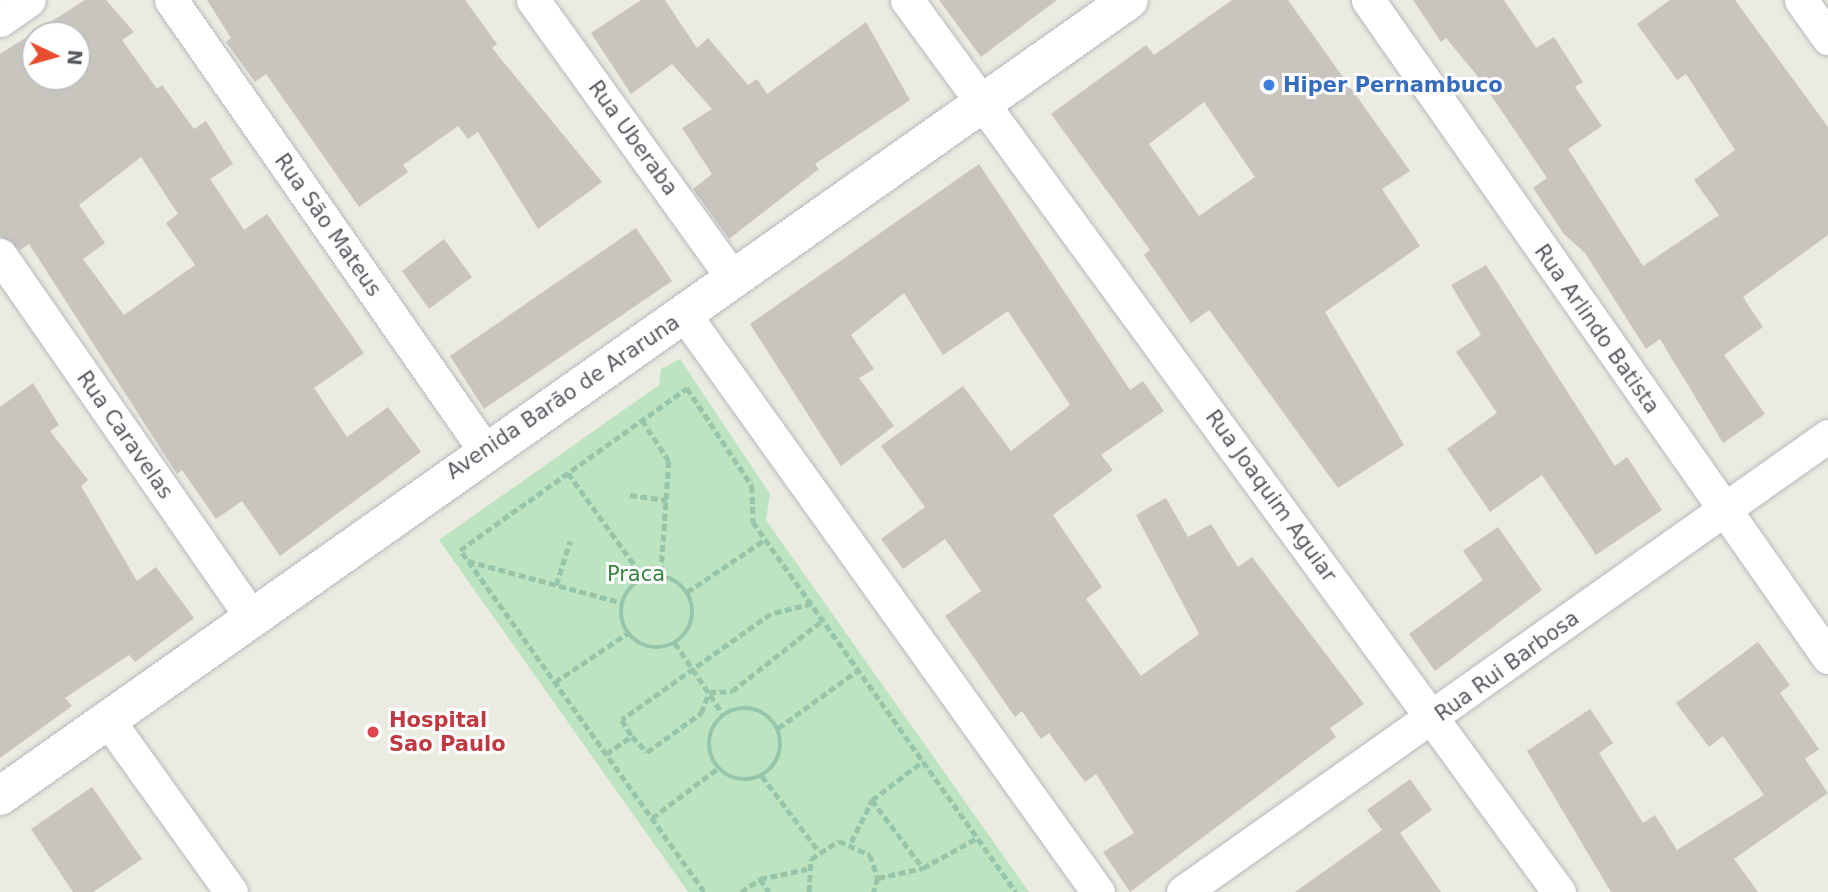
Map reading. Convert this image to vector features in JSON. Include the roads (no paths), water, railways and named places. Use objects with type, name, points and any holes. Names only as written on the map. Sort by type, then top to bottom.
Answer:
[{"type":"street","points":[[0,20],[29,0]]},
{"type":"street","name":"Rua São Mateus","points":[[171,0],[484,449]]},
{"type":"street","name":"Rua Uberaba","points":[[533,0],[732,276]]},
{"type":"street","name":"Rua Joaquim Aguiar","points":[[907,0],[1435,718],[1559,892]]},
{"type":"street","name":"Avenida Barão de Araruna","points":[[1,793],[108,720],[250,615],[484,449],[684,314],[732,276],[1129,0]]},
{"type":"street","name":"Rua Arlindo Batista","points":[[1368,0],[1828,657]]},
{"type":"street","points":[[1801,0],[1828,38]]},
{"type":"street","name":"Rua Caravelas","points":[[0,256],[250,615]]},
{"type":"street","points":[[684,314],[1098,892]]},
{"type":"street","name":"Rua Rui Barbosa","points":[[1184,892],[1435,718],[1828,436]]},
{"type":"street","points":[[108,720],[231,892]]},
{"type":"place","name":"Hiper Pernambuco","points":[[1269,85]]},
{"type":"place","name":"Hospital Sao Paulo","points":[[373,732]]},
{"type":"park label","name":"Praca","points":[[636,574]]}]
